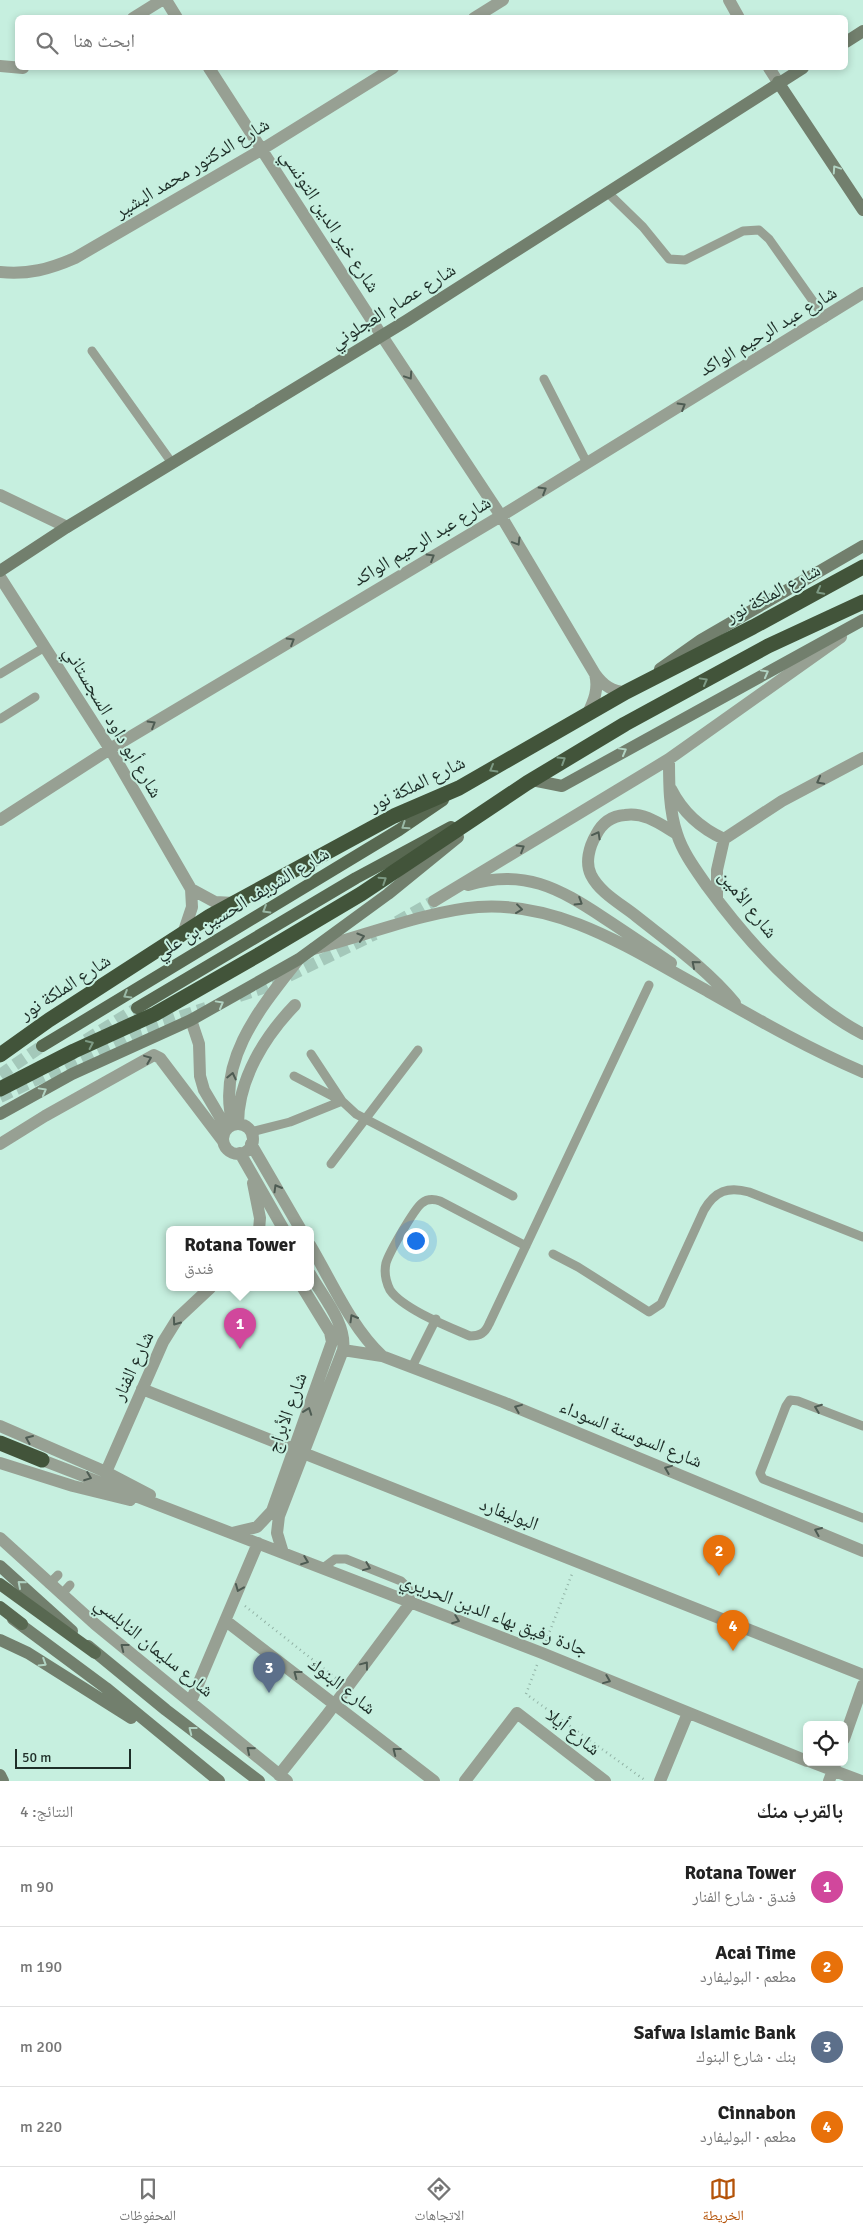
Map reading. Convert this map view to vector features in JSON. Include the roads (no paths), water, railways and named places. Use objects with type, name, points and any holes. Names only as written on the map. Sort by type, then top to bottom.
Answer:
[{"type":"highway","name":"شارع الملكة نور","points":[[0,1055],[48,1020],[234,903],[394,816],[459,788],[626,692],[863,568]]},
{"type":"highway","points":[[0,1089],[74,1051],[155,1014],[342,905],[400,869],[532,780],[625,724],[759,650],[863,602]]},
{"type":"highway","points":[[0,1444],[42,1460]]},
{"type":"main road","name":"شارع الشريف الحسين بن علي","points":[[42,1046],[399,830],[459,788]]},
{"type":"main road","name":"شارع الشريف الحسين بن علي","points":[[137,1008],[356,878],[504,798]]},
{"type":"main road","points":[[1,1584],[95,1653]]},
{"type":"main road","points":[[0,1609],[22,1624]]},
{"type":"street","points":[[137,15],[162,0]]},
{"type":"street","points":[[166,0],[175,15]]},
{"type":"street","points":[[479,15],[503,0]]},
{"type":"street","points":[[729,0],[737,15]]},
{"type":"street","points":[[848,41],[863,31]]},
{"type":"street","points":[[0,66],[15,67]]},
{"type":"street","name":"شارع خير الدين التونسي","points":[[210,70],[501,516],[595,674]]},
{"type":"street","name":"شارع الدكتور محمد البشير","points":[[0,272],[32,273],[51,268],[75,258],[261,150],[390,70]]},
{"type":"street","points":[[771,70],[863,210]]},
{"type":"street","name":"شارع عصام العجلوني","points":[[0,571],[67,527],[382,336],[799,70]]},
{"type":"street","name":"شارع عبد الرحيم الواكد","points":[[0,820],[110,749],[501,516],[863,294]]},
{"type":"street","points":[[0,495],[67,527]]},
{"type":"street","points":[[595,674],[601,683],[616,692],[626,692],[701,640],[863,546]]},
{"type":"street","name":"شارع أبو داود السجستاني","points":[[0,577],[110,749],[191,889]]},
{"type":"street","points":[[532,780],[562,786],[863,621]]},
{"type":"street","points":[[742,1011],[560,890],[523,880],[493,879],[469,885],[434,901],[669,759],[863,621]]},
{"type":"street","points":[[587,715],[595,700],[598,683],[595,674]]},
{"type":"street","points":[[717,899],[718,870],[724,839],[782,800],[863,758]]},
{"type":"street","name":"شارع الأمين","points":[[669,759],[669,784],[677,834],[684,852],[717,899],[781,971],[828,1010],[863,1034]]},
{"type":"street","points":[[669,784],[685,812],[696,823],[724,839]]},
{"type":"street","points":[[0,1114],[72,1074],[191,1020],[299,959],[388,894],[504,798]]},
{"type":"street","points":[[677,834],[644,815],[630,814],[610,818],[599,829],[592,844],[588,858],[591,876],[609,896],[701,968],[742,1011]]},
{"type":"street","points":[[191,889],[215,902],[234,903]]},
{"type":"street","points":[[183,934],[192,907],[191,889]]},
{"type":"street","points":[[313,949],[450,912],[487,907],[536,911],[564,918],[612,939],[742,1011],[863,1072]]},
{"type":"street","points":[[230,1129],[229,1090],[240,1045],[253,1020],[299,959]]},
{"type":"street","points":[[282,1226],[240,1153],[227,1149],[230,1129],[252,1066],[275,1027],[295,1005]]},
{"type":"street","points":[[0,1049],[48,1020]]},
{"type":"street","points":[[191,1020],[199,1044],[200,1076],[204,1090],[230,1129]]},
{"type":"street","points":[[0,1144],[45,1116],[154,1055],[160,1058],[230,1129]]},
{"type":"street","points":[[230,1129],[243,1125],[300,1226]]},
{"type":"street","points":[[240,1153],[251,1138]]},
{"type":"street","points":[[251,1173],[260,1218],[259,1226]]},
{"type":"street","name":"شارع السوسنة السوداء","points":[[314,1252],[357,1326],[382,1356]]},
{"type":"street","points":[[314,1281],[342,1328],[344,1336],[343,1350]]},
{"type":"street","name":"شارع الفنار","points":[[106,1472],[162,1342],[178,1318],[207,1291]]},
{"type":"street","name":"شارع الأبراج","points":[[283,1552],[277,1533],[278,1524],[298,1451],[332,1342],[330,1332],[305,1291]]},
{"type":"street","name":"شارع السوسنة السوداء","points":[[343,1350],[382,1356],[728,1493],[863,1551]]},
{"type":"street","name":"شارع الأبراج","points":[[232,1533],[250,1530],[268,1517],[343,1350]]},
{"type":"street","name":"البوليفارد","points":[[142,1389],[863,1675]]},
{"type":"street","name":"جادة رفيق بهاء الدين الحريري","points":[[0,1426],[106,1472],[148,1493],[165,1507]]},
{"type":"street","name":"جادة رفيق بهاء الدين الحريري","points":[[42,1460],[542,1653],[803,1758]]},
{"type":"street","name":"جادة رفيق بهاء الدين الحريري","points":[[0,1463],[73,1486],[126,1499],[149,1501]]},
{"type":"street","name":"شارع سليمان النابلسي","points":[[0,1538],[54,1580],[61,1595],[192,1701],[283,1778]]},
{"type":"street","points":[[192,1701],[258,1543]]},
{"type":"street","points":[[0,1566],[95,1653],[259,1781]]},
{"type":"street","points":[[283,1778],[411,1602]]},
{"type":"street","name":"شارع البنوك","points":[[226,1621],[434,1781]]},
{"type":"street","points":[[22,1624],[219,1781]]},
{"type":"street","points":[[0,1640],[28,1653],[176,1745]]},
{"type":"street","points":[[848,1728],[863,1685]]},
{"type":"street","name":"شارع أيلا","points":[[465,1781],[517,1713],[605,1781]]},
{"type":"street","points":[[660,1781],[688,1713]]},
{"type":"street","points":[[821,1766],[861,1781]]},
{"type":"street","points":[[0,1775],[3,1781]]},
{"type":"lane","points":[[607,192],[643,227],[669,259],[685,260],[743,231],[759,230],[768,239],[825,318]]},
{"type":"lane","points":[[92,351],[172,463]]},
{"type":"lane","points":[[544,379],[587,463]]},
{"type":"lane","points":[[0,674],[45,647]]},
{"type":"lane","points":[[0,719],[35,698]]},
{"type":"lane","points":[[526,1246],[440,1201],[430,1200],[422,1203],[390,1253],[386,1264],[386,1276],[390,1288],[397,1298],[470,1336],[478,1336],[486,1331],[649,985]]},
{"type":"lane","points":[[331,1164],[418,1050]]},
{"type":"lane","points":[[311,1054],[342,1101]]},
{"type":"lane","points":[[294,1076],[342,1101],[365,1120],[513,1196]]},
{"type":"lane","points":[[251,1138],[342,1101]]},
{"type":"lane","points":[[553,1254],[578,1267],[649,1312],[661,1304],[704,1210],[711,1198],[722,1190],[736,1188],[749,1192],[863,1237]]},
{"type":"lane","points":[[412,1368],[436,1319]]},
{"type":"lane","points":[[863,1426],[798,1401],[790,1400],[760,1473],[763,1479],[863,1518]]},
{"type":"lane","points":[[61,1595],[70,1586]]},
{"type":"tunnel","points":[[397,922],[434,901]]},
{"type":"tunnel","points":[[239,996],[266,987],[375,934]]},
{"type":"tunnel","points":[[86,1040],[137,1008]]},
{"type":"tunnel","points":[[0,1097],[140,1030],[206,1008]]},
{"type":"tunnel","points":[[0,1075],[42,1046]]},
{"type":"place","name":"Rotana Tower","points":[[240,1349]]},
{"type":"place","name":"Acai Time","points":[[719,1576]]},
{"type":"place","name":"Cinnabon","points":[[733,1651]]},
{"type":"place","name":"Safwa Islamic Bank","points":[[269,1693]]}]
